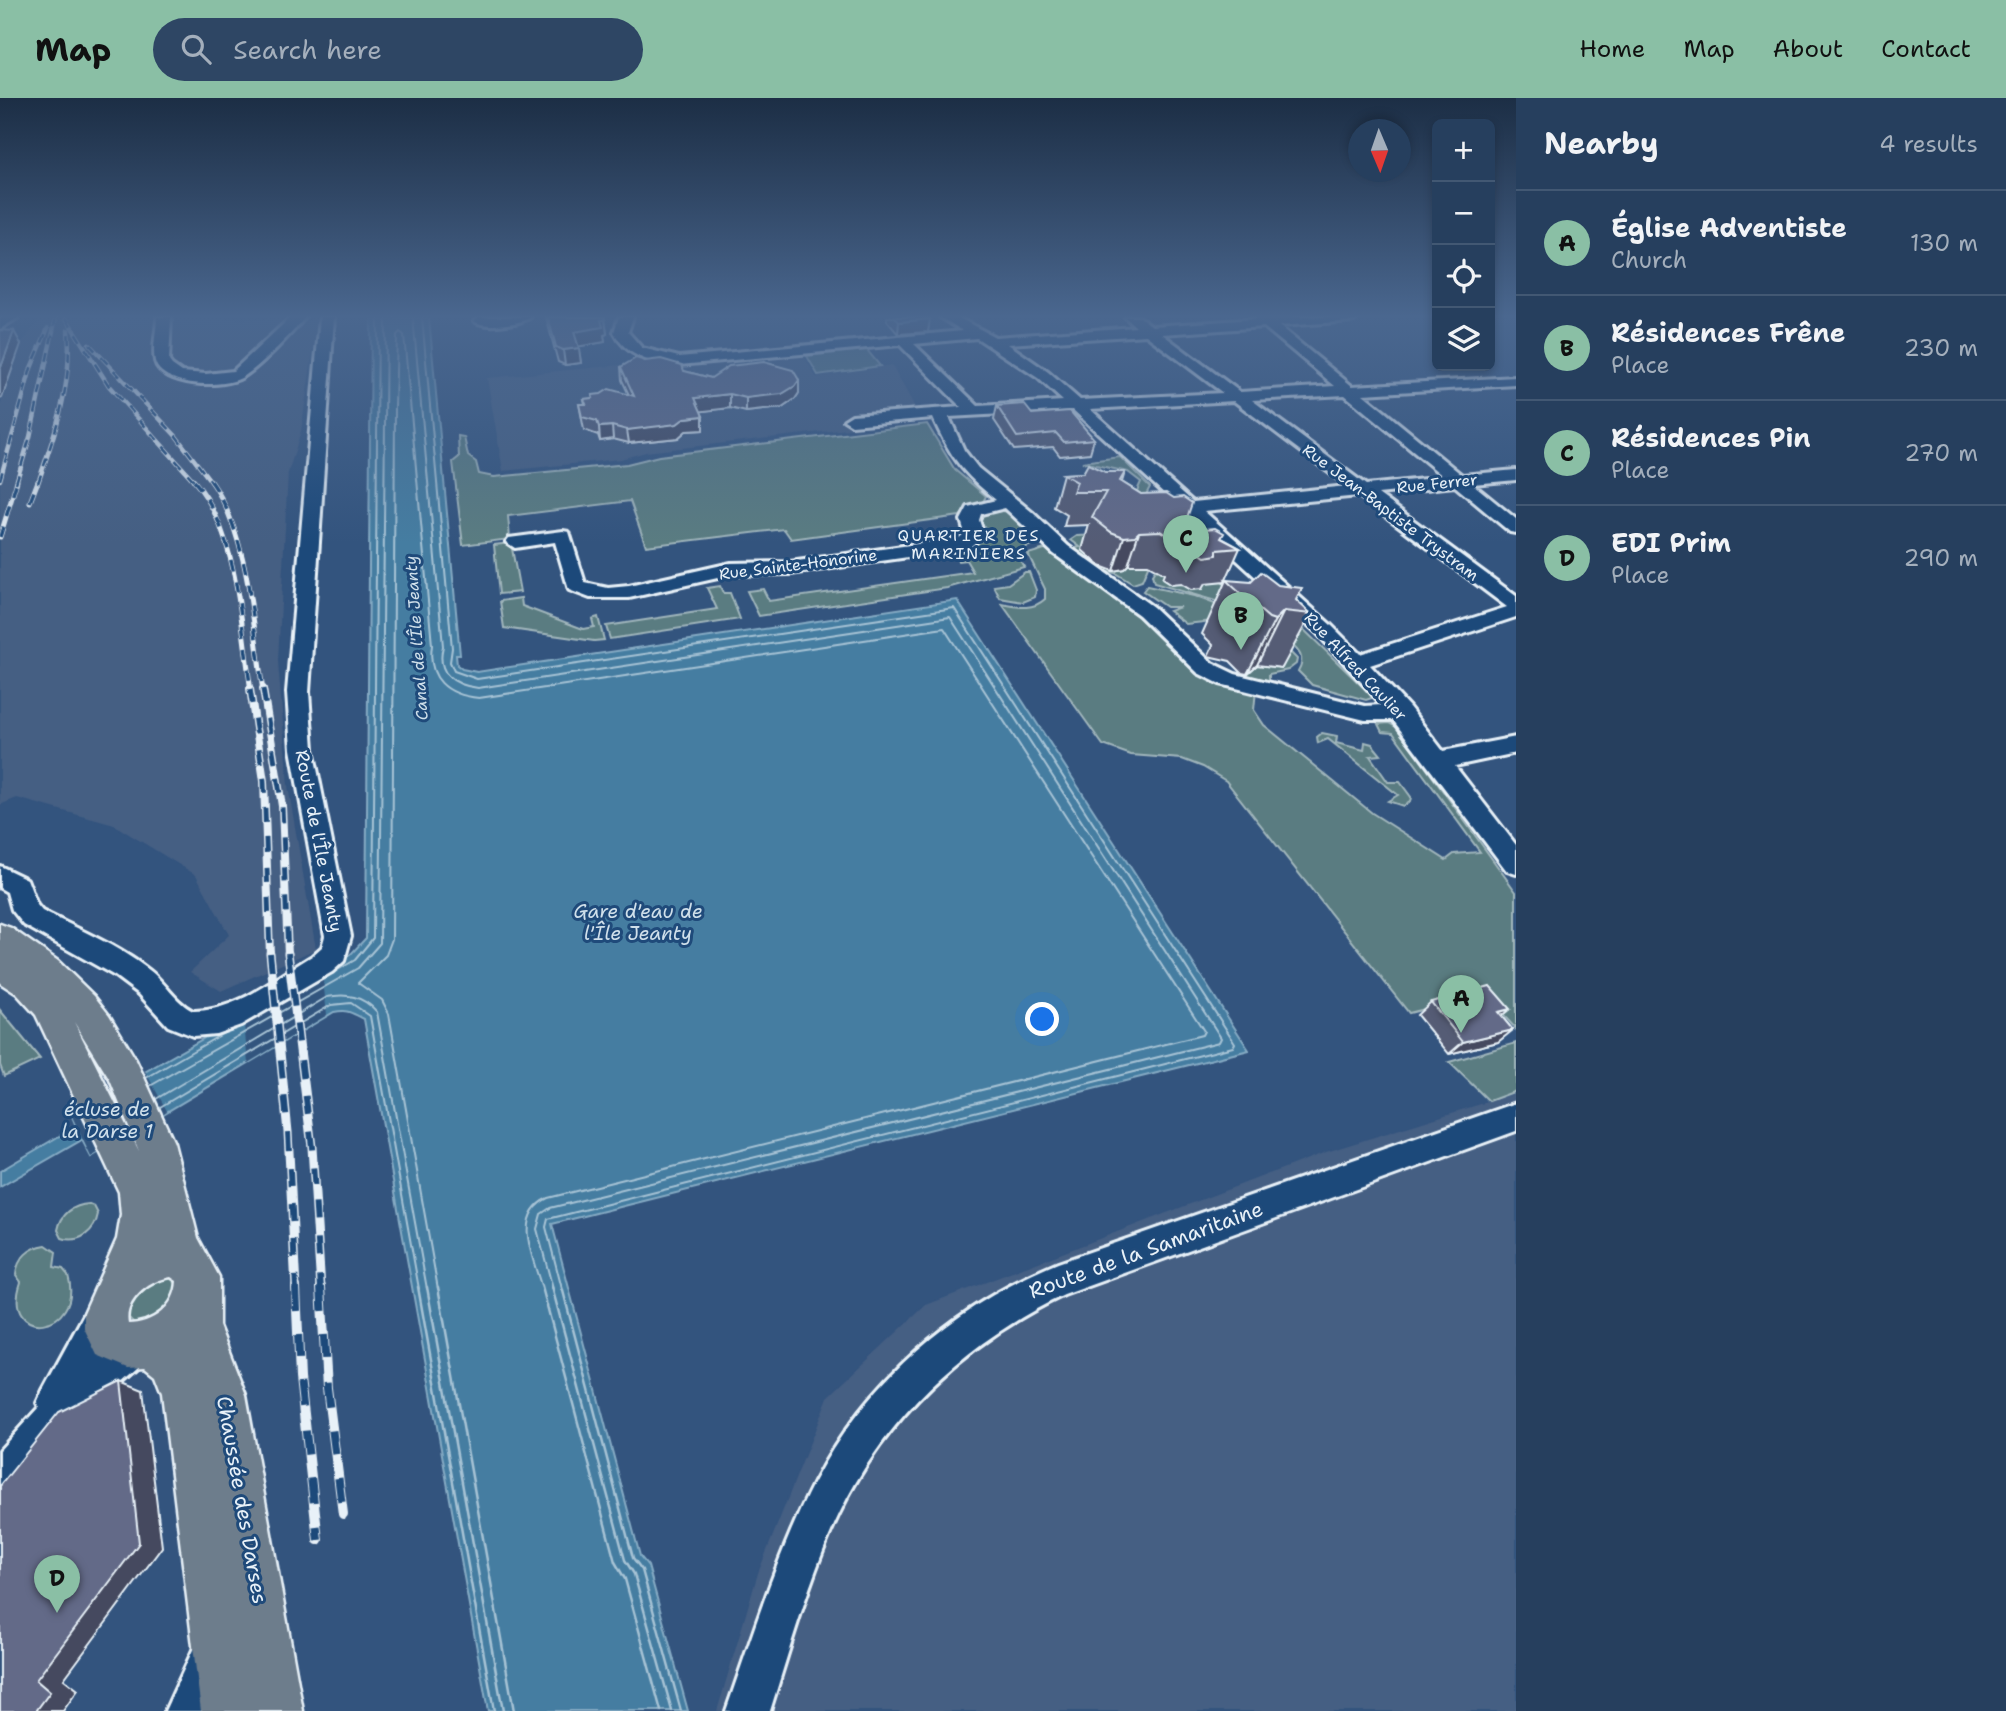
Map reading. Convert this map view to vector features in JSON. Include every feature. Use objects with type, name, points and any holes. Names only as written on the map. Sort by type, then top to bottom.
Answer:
[{"type":"main road","name":"Chaussée des Darses","points":[[0,937],[38,963],[69,990],[102,1030],[125,1072],[138,1148],[142,1222],[134,1249],[112,1296]]},
{"type":"main road","name":"Chaussée des Darses","points":[[0,965],[29,984],[48,1004],[92,1092],[167,1184],[176,1238],[193,1278],[198,1326],[225,1395],[277,1711]]},
{"type":"main road","points":[[170,1256],[193,1278],[190,1312],[180,1325],[142,1345],[120,1344],[111,1336],[106,1324],[112,1296],[133,1270],[152,1259],[170,1256]]},
{"type":"main road","name":"Chaussée des Darses","points":[[142,1345],[172,1361],[184,1393],[227,1711]]},
{"type":"street","name":"Route de l'Île Jeanty","points":[[0,876],[18,886],[25,910],[33,918],[139,978],[154,990],[171,1013],[186,1024],[222,1020],[322,964],[334,953],[338,936],[302,749],[298,692],[321,392]]},
{"type":"street","points":[[955,392],[975,412]]},
{"type":"street","name":"Rue Alfred Caulier","points":[[1064,392],[1317,622],[1357,662],[1401,712],[1516,864]]},
{"type":"street","name":"Rue Jean-Baptiste Trystram","points":[[1231,392],[1516,605]]},
{"type":"street","points":[[852,420],[1306,392]]},
{"type":"street","points":[[1351,392],[1516,528]]},
{"type":"street","points":[[939,413],[960,458],[1060,550],[1146,611],[1197,662],[1214,674],[1365,713],[1401,712]]},
{"type":"street","name":"Rue Ferrer","points":[[1191,507],[1516,475]]},
{"type":"street","name":"Rue Sainte-Honorine","points":[[515,542],[563,536],[576,586],[587,593],[600,594],[675,584],[727,570],[789,568],[964,543],[975,535],[970,520],[974,511],[1008,502]]},
{"type":"street","points":[[1357,662],[1516,611]]},
{"type":"street","points":[[1438,760],[1516,745]]},
{"type":"street","name":"Route de la Samaritaine","points":[[748,1711],[804,1552],[831,1489],[853,1452],[904,1388],[944,1347],[999,1309],[1058,1280],[1516,1117]]},
{"type":"street","points":[[32,1440],[81,1359],[112,1296]]},
{"type":"street","points":[[0,1480],[32,1440],[97,1375],[142,1345]]},
{"type":"street","points":[[187,1711],[218,1638]]},
{"type":"shaded area","points":[[4,392],[307,392],[301,431],[288,473],[278,661],[288,786],[316,949],[221,991],[190,972],[229,935],[196,875],[114,825],[17,798],[0,805],[0,408]]},
{"type":"shaded area","points":[[489,392],[907,392],[916,409],[851,417],[857,428],[646,452],[621,459],[503,471]]},
{"type":"shaded area","points":[[1516,1093],[1516,1711],[717,1711],[758,1573],[828,1397],[926,1305],[1326,1152]]},
{"type":"green space","points":[[927,424],[955,470],[986,496],[983,502],[972,506],[960,516],[791,539],[784,529],[646,546],[630,501],[508,516],[510,539],[463,545],[453,462],[459,457],[458,436],[464,437],[468,456],[476,462],[479,474],[494,477],[627,464],[659,456]]},
{"type":"green space","points":[[1120,457],[1150,487],[1141,504],[1132,502],[1141,482],[1128,472],[1082,462]]},
{"type":"green space","points":[[994,510],[1010,512],[1041,543],[1021,550],[1018,557],[1024,567],[947,588],[759,616],[747,591],[763,589],[769,601],[973,572],[966,560],[958,561],[952,550],[963,550],[984,539],[980,517]]},
{"type":"green space","points":[[1098,535],[1087,561],[1072,549],[1080,547],[1071,540],[1077,536]]},
{"type":"green space","points":[[511,543],[520,592],[499,594],[494,545]]},
{"type":"green space","points":[[1048,548],[1134,608],[1189,662],[1256,690],[1254,710],[1264,725],[1372,813],[1446,860],[1454,854],[1480,852],[1393,733],[1382,732],[1378,724],[1389,723],[1404,731],[1406,740],[1516,892],[1516,1029],[1484,994],[1409,1013],[1226,781],[1203,767],[1182,759],[1131,755],[1103,745],[1002,604],[1030,607],[1045,599],[1045,589],[1028,554]]},
{"type":"green space","points":[[1089,562],[1095,566],[1124,569],[1128,565],[1149,564],[1142,581],[1133,584],[1115,573],[1099,570]]},
{"type":"green space","points":[[1156,569],[1181,584],[1214,583],[1219,578],[1227,589],[1219,602],[1154,583],[1152,575]]},
{"type":"green space","points":[[1029,572],[1036,590],[1035,597],[1023,602],[1000,598],[994,586],[1008,584]]},
{"type":"green space","points":[[720,586],[723,593],[730,593],[740,619],[610,639],[606,626],[717,609],[707,588]]},
{"type":"green space","points":[[1147,586],[1194,596],[1241,614],[1186,624],[1169,611],[1180,607],[1166,607],[1143,591]]},
{"type":"green space","points":[[521,598],[522,606],[583,629],[594,627],[592,619],[598,617],[604,640],[594,641],[504,628],[500,601]]},
{"type":"green space","points":[[1295,621],[1372,698],[1366,700],[1312,685],[1298,671],[1300,655],[1289,642]]},
{"type":"green space","points":[[1282,644],[1297,659],[1296,664],[1288,670],[1269,674],[1269,681],[1245,676],[1257,665],[1281,668]]},
{"type":"green space","points":[[1322,733],[1337,736],[1336,743],[1364,750],[1365,742],[1372,744],[1381,755],[1370,756],[1388,782],[1400,782],[1411,797],[1410,802],[1403,806],[1388,801],[1398,795],[1328,739],[1318,743],[1317,737]]},
{"type":"green space","points":[[0,1010],[40,1059],[4,1076],[0,1065]]},
{"type":"green space","points":[[1516,1043],[1516,1091],[1489,1101],[1449,1062]]},
{"type":"green space","points":[[89,1204],[94,1206],[98,1214],[94,1226],[81,1238],[62,1238],[58,1230],[65,1215],[73,1208]]},
{"type":"green space","points":[[46,1245],[56,1252],[54,1267],[63,1269],[68,1275],[70,1295],[65,1310],[55,1319],[43,1324],[31,1323],[22,1315],[18,1302],[21,1282],[16,1275],[17,1269],[25,1254]]},
{"type":"green space","points":[[169,1277],[178,1285],[169,1314],[136,1325],[127,1316],[127,1310],[140,1285]]},
{"type":"water","name":"Gare d'eau de l'Île Jeanty","points":[[370,392],[436,392],[460,655],[456,655],[457,665],[462,669],[477,672],[957,600],[1249,1050],[552,1224],[640,1556],[648,1566],[688,1711],[488,1711],[364,1019],[347,1011],[334,1012],[91,1157],[82,1140],[0,1187],[0,1171],[76,1126],[71,1114],[350,955],[366,938]]},
{"type":"pier","points":[[322,971],[327,1015],[248,1063],[243,1014]]},
{"type":"pier","points":[[145,1071],[167,1111],[91,1157],[71,1114]]},
{"type":"building","points":[[621,392],[634,396],[632,392],[785,392],[746,398],[730,394],[695,398],[703,416],[685,418],[677,424],[627,430],[612,426],[599,427],[597,421],[582,417],[579,404],[586,404],[584,399],[593,398],[592,395]]},
{"type":"building","points":[[1024,404],[1032,414],[1070,411],[1094,439],[1064,442],[1056,433],[1017,437],[997,406]]},
{"type":"building","points":[[1088,464],[1105,472],[1125,472],[1120,481],[1141,494],[1166,493],[1174,498],[1183,497],[1192,503],[1187,518],[1205,529],[1215,528],[1224,533],[1221,538],[1240,548],[1217,550],[1217,555],[1205,557],[1194,550],[1184,551],[1175,546],[1177,541],[1160,531],[1139,532],[1135,536],[1124,537],[1111,532],[1092,517],[1106,492],[1073,492],[1077,482],[1063,474],[1083,473]]},
{"type":"building","points":[[1261,572],[1278,585],[1302,588],[1296,600],[1311,614],[1284,611],[1275,620],[1256,607],[1233,601],[1240,593],[1226,580],[1251,582]]},
{"type":"building","points":[[1490,986],[1510,1009],[1498,1012],[1513,1030],[1463,1042],[1431,1002]]},
{"type":"building","points":[[121,1381],[139,1543],[36,1680],[50,1692],[36,1711],[0,1711],[0,1486],[59,1412]]},
{"type":"railway","points":[[0,480],[24,392]]},
{"type":"railway","points":[[16,483],[40,392]]},
{"type":"railway","points":[[38,483],[64,392]]},
{"type":"railway","points":[[115,392],[196,483]]},
{"type":"railway","points":[[135,392],[176,436],[212,483]]},
{"type":"railway","points":[[0,537],[17,481]]},
{"type":"railway","points":[[30,502],[38,481]]},
{"type":"railway","points":[[194,481],[209,501],[229,552],[251,691]]},
{"type":"railway","points":[[211,481],[224,503],[242,554],[263,691]]},
{"type":"railway","points":[[250,689],[264,781],[270,955]]},
{"type":"railway","points":[[263,689],[282,806],[288,955]]},
{"type":"railway","points":[[270,953],[288,1132],[296,1289]]},
{"type":"railway","points":[[288,953],[312,1147],[321,1289]]},
{"type":"railway","points":[[296,1287],[300,1378],[318,1540]]},
{"type":"railway","points":[[321,1287],[327,1388],[343,1514]]},
{"type":"place","name":"Résidences Pin","points":[[1186,573]]},
{"type":"place","name":"Résidences Frêne","points":[[1241,650]]},
{"type":"place","name":"Église Adventiste","points":[[1461,1033]]},
{"type":"place","name":"EDI Prim","points":[[57,1613]]},
{"type":"district","name":"QUARTIER DES MARINIERS","points":[[969,544]]},
{"type":"water label","name":"Canal de l'Île Jeanty","points":[[416,638]]},
{"type":"water label","name":"écluse de la Darse 1","points":[[107,1120]]}]
